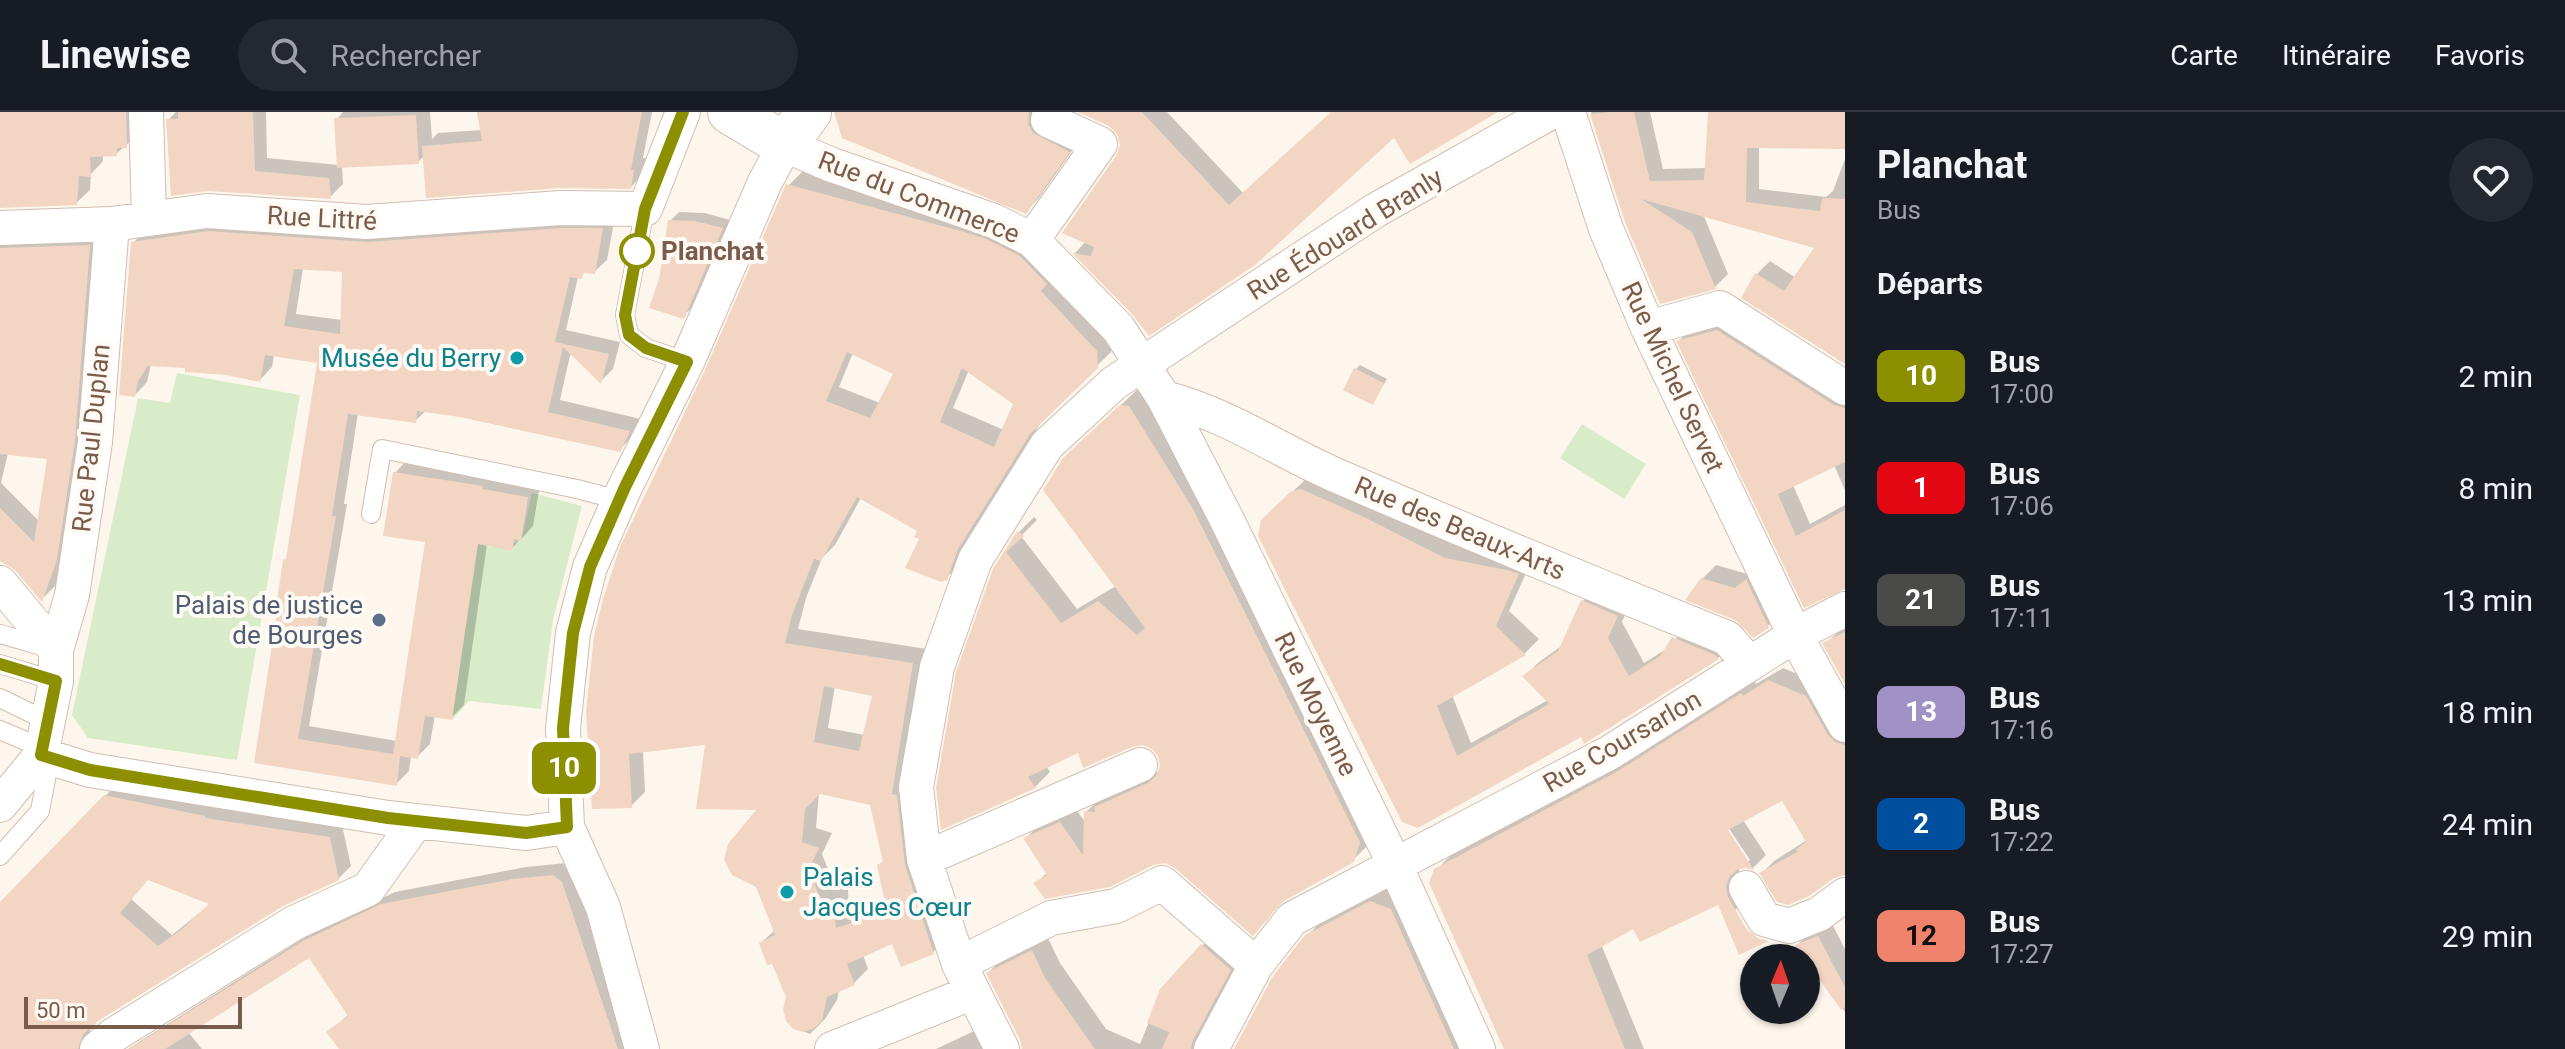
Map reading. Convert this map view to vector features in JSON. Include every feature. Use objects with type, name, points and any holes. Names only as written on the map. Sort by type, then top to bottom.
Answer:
[{"type":"street","points":[[146,112],[149,218]]},
{"type":"street","points":[[645,209],[683,112]]},
{"type":"street","points":[[642,1049],[603,907],[567,827],[563,728],[573,633],[590,567],[619,500],[687,362],[765,182],[797,129],[730,112]]},
{"type":"street","points":[[1032,240],[1100,144],[1048,120],[1050,112]]},
{"type":"street","name":"Rue Édouard Branly","points":[[1002,1049],[966,978],[924,859],[916,787],[937,667],[975,560],[1047,445],[1114,383],[1376,210],[1551,112]]},
{"type":"street","name":"Rue Michel Servet","points":[[1568,112],[1606,229],[1648,328],[1795,635],[1845,725]]},
{"type":"street","name":"Rue du Commerce","points":[[797,129],[832,165],[994,221],[1032,240],[1118,328],[1143,364]]},
{"type":"street","name":"Rue Littré","points":[[0,228],[112,224],[207,211],[367,222],[561,208],[645,209]]},
{"type":"street","name":"Rue Paul Duplan","points":[[45,745],[95,442],[112,224]]},
{"type":"street","points":[[1648,328],[1720,308],[1845,388]]},
{"type":"street","name":"Rue Moyenne","points":[[1143,364],[1227,520],[1395,865],[1478,1049]]},
{"type":"street","name":"Rue des Beaux-Arts","points":[[1164,398],[1215,415],[1313,465],[1528,559],[1727,638],[1750,664]]},
{"type":"street","points":[[7,597],[56,665]]},
{"type":"street","name":"Rue Coursarlon","points":[[1211,1049],[1256,965],[1292,919],[1609,753],[1795,635],[1845,609]]},
{"type":"street","points":[[0,805],[45,745],[90,770],[258,799],[416,822],[526,833],[567,827]]},
{"type":"street","points":[[924,859],[1140,765]]},
{"type":"street","points":[[97,1049],[112,1036],[261,942],[368,889],[416,822]]},
{"type":"street","points":[[832,1049],[966,978],[1051,918],[1116,906],[1162,883],[1256,965]]},
{"type":"street","points":[[1746,888],[1764,919],[1789,926],[1819,914],[1845,895]]},
{"type":"lane","points":[[645,209],[625,315],[629,335],[646,348],[687,362]]},
{"type":"lane","points":[[371,514],[382,449],[619,500]]},
{"type":"lane","points":[[0,634],[56,665]]},
{"type":"lane","points":[[0,664],[56,665]]},
{"type":"lane","points":[[0,698],[45,745],[40,811],[0,856]]},
{"type":"lane","points":[[0,730],[45,745]]},
{"type":"lane","points":[[0,817],[19,792],[45,745]]},
{"type":"green space","points":[[177,373],[300,395],[237,760],[88,738],[72,715],[138,398],[170,403]]},
{"type":"green space","points":[[1582,424],[1646,464],[1624,499],[1560,458]]},
{"type":"green space","points":[[532,493],[582,506],[553,620],[541,709],[469,701],[452,720],[473,544],[490,539],[489,547],[493,547],[495,540],[509,542],[507,550],[512,551],[514,543],[521,541]]},
{"type":"building","points":[[0,112],[126,112],[127,148],[117,148],[117,156],[90,157],[91,177],[79,176],[77,205],[0,208]]},
{"type":"building","points":[[178,112],[253,112],[255,171],[329,178],[331,199],[208,191],[171,196],[166,119],[178,119]]},
{"type":"building","points":[[477,112],[642,112],[631,170],[634,170],[631,189],[560,188],[426,198],[422,146],[482,141]]},
{"type":"building","points":[[834,112],[1029,112],[1028,124],[1033,133],[1070,152],[1026,214],[842,138]]},
{"type":"building","points":[[1078,112],[1142,112],[1229,205],[1331,112],[1498,112],[1410,164],[1394,138],[1255,265],[1149,336],[1132,314],[1072,253],[1091,256],[1094,247],[1062,233],[1116,156],[1120,145],[1117,134],[1109,126]]},
{"type":"building","points":[[1634,112],[1650,181],[1704,180],[1708,112],[1845,112],[1845,149],[1747,148],[1746,202],[1820,211],[1822,198],[1845,199],[1845,364],[1741,298],[1755,273],[1784,291],[1814,248],[1641,199],[1692,232],[1716,289],[1660,304],[1625,222],[1590,114]]},
{"type":"building","points":[[416,115],[419,164],[337,168],[334,118]]},
{"type":"building","points":[[786,184],[961,231],[1020,256],[1047,284],[1041,291],[1097,351],[1098,368],[1030,434],[958,549],[947,580],[941,582],[905,568],[919,539],[914,537],[917,531],[857,497],[821,561],[814,559],[792,615],[785,643],[913,663],[892,794],[897,795],[905,865],[934,954],[901,967],[892,944],[847,964],[855,985],[827,997],[822,1021],[813,1029],[803,1032],[793,1029],[786,1021],[783,1009],[786,997],[772,964],[767,965],[759,943],[775,935],[756,887],[732,875],[724,860],[728,844],[756,810],[696,809],[705,745],[629,754],[632,808],[592,809],[586,712],[594,636],[603,599],[620,547],[705,370]],"holes":[[[847,352],[893,374],[870,418],[826,401]],[[962,368],[1013,404],[994,447],[940,422]],[[824,686],[872,696],[859,751],[814,742]],[[820,794],[870,805],[883,862],[877,865],[887,912],[836,928],[833,904],[819,896],[809,869],[819,848],[802,842],[805,809]]]},
{"type":"building","points":[[668,220],[695,221],[723,228],[684,319],[649,308],[659,279]]},
{"type":"building","points":[[562,228],[603,228],[595,274],[583,273],[582,279],[570,277],[555,342],[609,354],[601,384],[563,347],[548,412],[630,431],[620,452],[460,417],[417,411],[416,423],[348,414],[332,516],[336,516],[298,739],[393,754],[425,542],[383,536],[393,472],[483,486],[482,489],[528,497],[521,541],[514,539],[512,551],[478,544],[452,720],[425,716],[418,759],[400,756],[397,786],[254,763],[283,560],[286,559],[317,363],[265,355],[260,382],[226,375],[185,372],[185,368],[148,366],[138,381],[135,397],[119,395],[131,242],[208,231],[368,242]],"holes":[[[294,269],[342,272],[340,334],[284,326]]]},
{"type":"building","points":[[90,245],[75,440],[57,560],[42,602],[15,570],[0,561],[0,508],[34,542],[47,459],[0,454],[0,248]]},
{"type":"building","points":[[1717,330],[1834,405],[1845,408],[1845,462],[1778,494],[1796,536],[1845,510],[1845,589],[1804,608],[1676,341]]},
{"type":"building","points":[[1354,368],[1384,383],[1373,405],[1343,390]]},
{"type":"building","points":[[1120,405],[1129,406],[1192,507],[1360,842],[1354,862],[1282,902],[1253,936],[1175,868],[1165,863],[1153,865],[1110,887],[1045,899],[1033,883],[1047,875],[1023,838],[1060,822],[1083,855],[1084,811],[1095,812],[1094,807],[1148,783],[1156,776],[1160,766],[1158,756],[1143,745],[1083,768],[1078,753],[1028,777],[1036,788],[941,830],[936,788],[956,672],[993,569],[1017,531],[1024,536],[1006,552],[1061,623],[1098,601],[1137,635],[1145,628],[1043,490],[1063,458]]},
{"type":"building","points":[[1301,489],[1445,558],[1519,574],[1496,626],[1526,655],[1437,706],[1457,756],[1549,704],[1522,676],[1558,651],[1581,600],[1618,616],[1608,638],[1629,676],[1660,656],[1672,637],[1719,659],[1584,744],[1581,737],[1418,828],[1402,822],[1258,536],[1261,520],[1290,492]]},
{"type":"building","points":[[1701,578],[1735,588],[1746,579],[1769,628],[1753,638],[1735,620],[1685,600]]},
{"type":"building","points":[[1845,632],[1845,684],[1822,643]]},
{"type":"building","points":[[1768,680],[1806,696],[1828,735],[1835,742],[1845,745],[1845,875],[1834,878],[1809,896],[1788,905],[1777,902],[1759,873],[1797,852],[1796,849],[1806,842],[1782,801],[1728,830],[1754,870],[1737,870],[1729,877],[1726,887],[1728,897],[1747,930],[1769,941],[1740,944],[1739,955],[1718,905],[1640,942],[1633,929],[1587,955],[1625,1049],[1504,1049],[1429,883],[1434,869],[1618,771],[1741,693],[1743,696]]},
{"type":"building","points":[[104,795],[205,818],[330,837],[339,880],[283,906],[101,1019],[83,1034],[78,1049],[0,1049],[0,902]],"holes":[[[148,880],[209,904],[158,946],[120,913]]]},
{"type":"building","points":[[553,875],[562,882],[618,1049],[339,1049],[326,1032],[348,1016],[309,958],[165,1049],[129,1049],[303,941],[381,904],[512,879]]},
{"type":"building","points":[[1370,901],[1391,909],[1454,1049],[1234,1049],[1273,976],[1305,935]]},
{"type":"building","points":[[1818,936],[1845,987],[1845,1007],[1841,1010],[1820,980],[1820,944],[1798,944]]},
{"type":"building","points":[[1201,944],[1231,970],[1191,1049],[1162,1049],[1169,1032],[1147,1023],[1160,989]]},
{"type":"building","points":[[1032,950],[1045,978],[1095,1049],[1022,1049],[986,973]]},
{"type":"bus line","name":"10","points":[[0,664],[56,681],[41,755],[90,770],[416,822],[526,833],[567,827],[563,728],[573,633],[590,567],[625,487],[687,362],[646,348],[629,335],[625,315],[645,209],[683,112]]},
{"type":"place","name":"Planchat","points":[[637,251]]},
{"type":"place","name":"Musée du Berry","points":[[517,358]]},
{"type":"place","name":"Palais de justice de Bourges","points":[[379,620]]},
{"type":"place","name":"Palais Jacques Cœur","points":[[787,892]]}]
